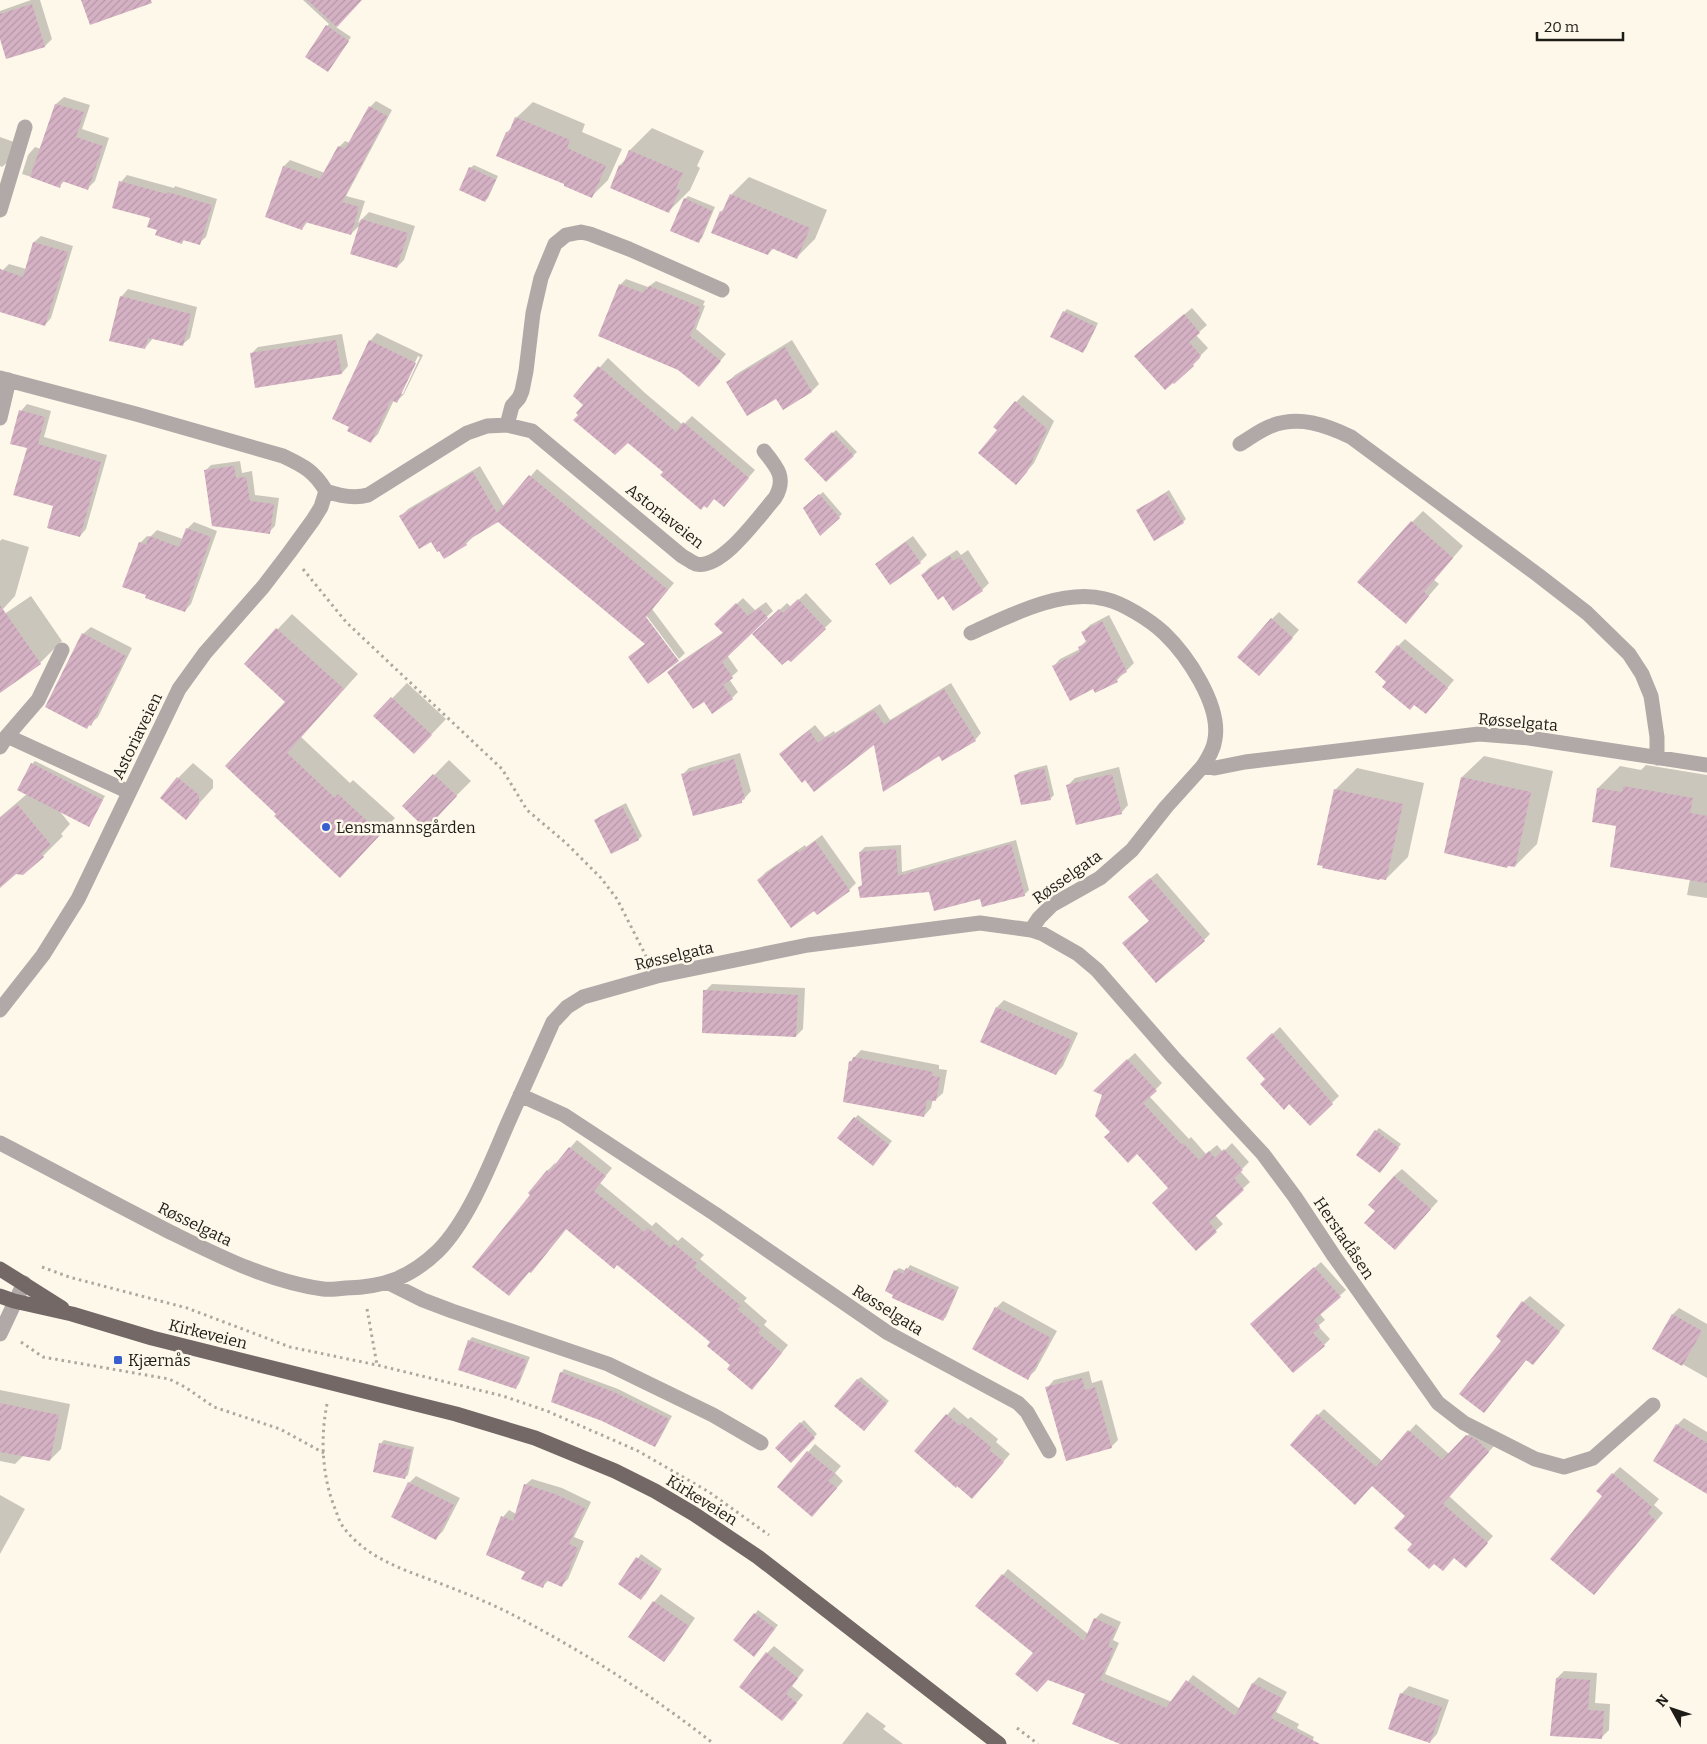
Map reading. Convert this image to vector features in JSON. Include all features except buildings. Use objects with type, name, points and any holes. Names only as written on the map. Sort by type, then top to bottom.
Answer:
[{"type":"main road","name":"Kirkeveien","points":[[0,1269],[72,1314]]},
{"type":"main road","name":"Kirkeveien","points":[[7,1299],[72,1314],[152,1338],[456,1414],[535,1438],[615,1471],[655,1491],[694,1514],[758,1557],[999,1744]]},
{"type":"street","points":[[0,210],[25,127]]},
{"type":"street","points":[[507,425],[512,406],[522,391],[533,313],[541,278],[555,244],[566,235],[581,232],[590,234],[722,290]]},
{"type":"street","points":[[0,418],[4,379],[283,456],[306,467],[320,480],[326,491]]},
{"type":"street","points":[[1240,444],[1271,426],[1288,421],[1316,423],[1331,427],[1351,437],[1538,575],[1588,614],[1629,654],[1642,674],[1651,696],[1657,737],[1657,758]]},
{"type":"street","name":"Astoriaveien","points":[[0,1010],[43,955],[78,899],[179,689],[205,653],[263,587],[289,553],[321,507],[326,491],[346,496],[361,497],[368,495],[467,433],[488,426],[507,425],[532,431],[682,556],[696,564],[710,563],[727,554],[775,498],[780,489],[780,475],[776,465],[764,451]]},
{"type":"street","points":[[971,633],[1028,608],[1071,597],[1105,598],[1130,609],[1165,634],[1203,686],[1214,713],[1216,738],[1212,752],[1202,766]]},
{"type":"street","points":[[62,650],[38,700],[4,742],[129,792]]},
{"type":"street","name":"Røsselgata","points":[[0,1143],[132,1213],[223,1258],[259,1272],[294,1283],[325,1289],[364,1288],[389,1283],[401,1278],[427,1260],[452,1234],[480,1187],[553,1022],[567,1007],[583,997],[657,976],[808,945],[980,923],[1031,930],[1039,918],[1052,905],[1100,878],[1132,850],[1202,766],[1215,768],[1245,762],[1480,734],[1528,738],[1707,765]]},
{"type":"street","name":"Herstadåsen","points":[[1031,930],[1043,934],[1078,954],[1097,970],[1173,1057],[1263,1154],[1296,1197],[1334,1256],[1438,1403],[1464,1423],[1535,1459],[1564,1467],[1593,1458],[1653,1405]]},
{"type":"street","name":"Røsselgata","points":[[520,1095],[572,1120],[715,1214],[888,1333],[1018,1403],[1027,1412],[1049,1451]]},
{"type":"street","points":[[1,1332],[7,1299],[24,1283]]},
{"type":"street","points":[[389,1283],[423,1300],[452,1311],[608,1364],[713,1415],[761,1443]]},
{"type":"path","points":[[289,553],[346,622],[502,769],[527,810],[566,843],[601,878],[617,899],[657,976]]},
{"type":"path","points":[[37,1266],[69,1277],[187,1308],[290,1347],[376,1365],[364,1288]]},
{"type":"path","points":[[1,1332],[43,1356],[170,1379],[185,1386],[214,1406],[280,1429],[324,1454]]},
{"type":"path","points":[[336,1384],[328,1400],[325,1416],[325,1476],[330,1499],[342,1526],[350,1536],[376,1557],[516,1616],[581,1652],[714,1744]]},
{"type":"path","points":[[1015,1726],[1038,1744]]},
{"type":"place","name":"Lensmannsgården","points":[[326,827]]},
{"type":"place","name":"Kjærnås","points":[[118,1360]]}]
